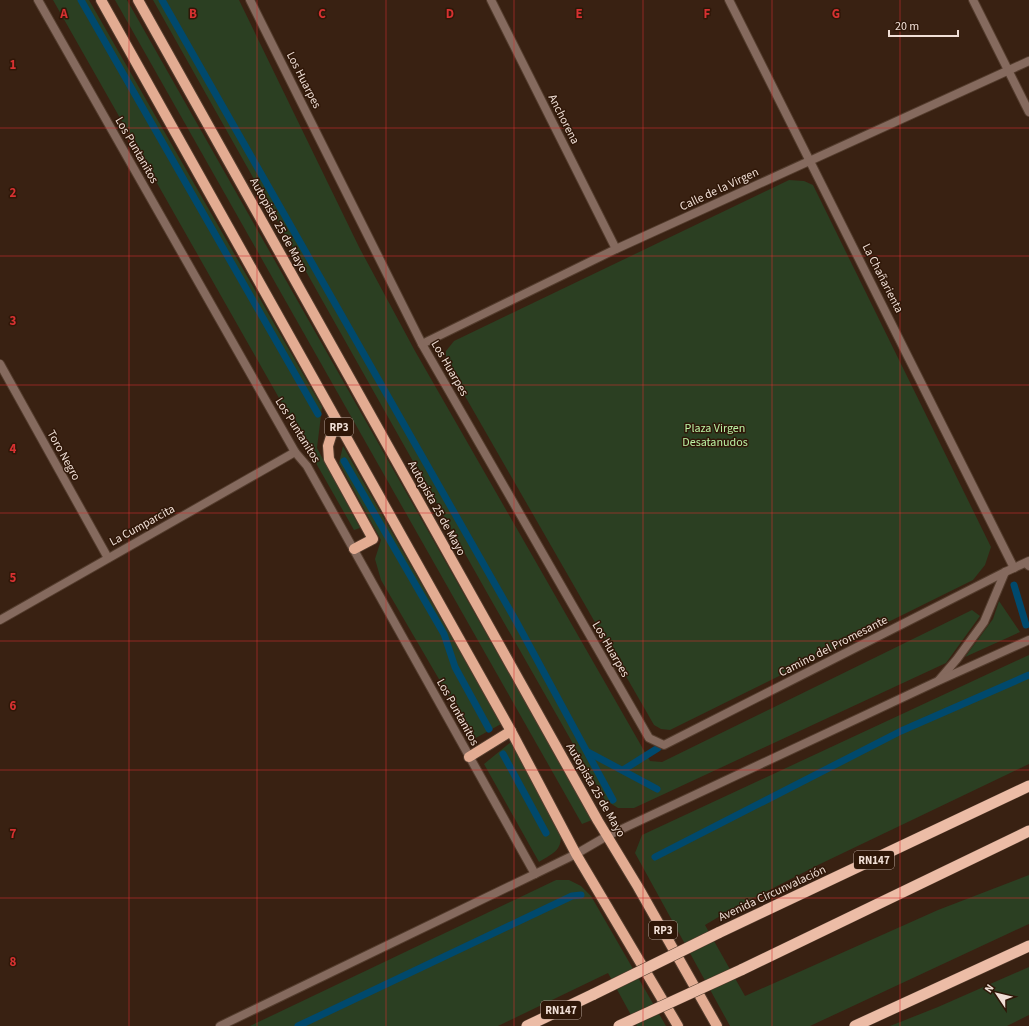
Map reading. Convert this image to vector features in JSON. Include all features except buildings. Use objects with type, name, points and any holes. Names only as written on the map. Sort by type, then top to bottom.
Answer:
[{"type":"highway","name":"Avenida Circunvalación","points":[[527,1026],[718,933],[1029,786]]},
{"type":"highway","points":[[619,1026],[741,970],[1029,831]]},
{"type":"highway","points":[[854,1026],[1029,946]]},
{"type":"main road","name":"RP3","points":[[101,0],[511,731],[576,854],[678,1026]]},
{"type":"main road","name":"Autopista 25 de Mayo","points":[[138,0],[607,836],[638,887],[717,1026]]},
{"type":"main road","points":[[336,420],[328,446],[329,459],[373,539],[354,549]]},
{"type":"main road","points":[[469,757],[511,731]]},
{"type":"street","name":"Los Puntanitos","points":[[38,0],[295,452],[307,466],[535,874]]},
{"type":"street","name":"Los Huarpes","points":[[250,0],[422,344],[649,738]]},
{"type":"street","name":"Anchorena","points":[[491,0],[616,249]]},
{"type":"street","name":"La Chañarienta","points":[[730,0],[1014,568]]},
{"type":"street","points":[[974,0],[1029,112]]},
{"type":"street","name":"Calle de la Virgen","points":[[422,344],[616,249],[1029,60]]},
{"type":"street","name":"Toro Negro","points":[[0,364],[108,558]]},
{"type":"street","name":"La Cumparcita","points":[[0,620],[295,452]]},
{"type":"street","name":"Camino del Promesante","points":[[649,738],[664,745],[1005,572],[1028,563]]},
{"type":"street","points":[[938,681],[984,622],[1005,572]]},
{"type":"street","points":[[220,1026],[576,854],[607,836],[1029,640]]},
{"type":"green space","points":[[53,0],[89,0],[322,407],[317,448],[360,528],[354,530]]},
{"type":"green space","points":[[115,0],[127,0],[592,820],[582,824]]},
{"type":"green space","points":[[153,0],[239,0],[359,247],[415,351],[650,761],[662,762],[972,610],[980,616],[946,663],[634,808],[618,808],[605,800]]},
{"type":"green space","name":"Plaza Virgen Desatanudos","points":[[789,180],[804,181],[813,185],[991,547],[985,565],[973,580],[670,730],[661,729],[654,725],[446,363],[446,351],[454,341]]},
{"type":"green space","points":[[343,446],[501,724],[474,739],[381,580],[375,559],[381,540],[339,463]]},
{"type":"green space","points":[[999,601],[1020,632],[965,657],[993,619]]},
{"type":"green space","points":[[1029,655],[1029,764],[818,865],[732,909],[705,925],[745,996],[938,910],[1029,875],[1029,924],[810,1026],[730,1026],[635,853],[642,835]]},
{"type":"green space","points":[[511,742],[561,831],[559,847],[539,862],[484,764]]},
{"type":"green space","points":[[556,880],[569,880],[581,886],[591,896],[666,1026],[637,1026],[608,973],[498,1026],[250,1026]]},
{"type":"green space","points":[[1029,967],[1029,1015],[1007,1026],[890,1026],[938,1007]]},
{"type":"waterway","points":[[81,0],[318,414]]},
{"type":"waterway","points":[[162,0],[516,621],[613,800]]},
{"type":"waterway","points":[[344,461],[444,634],[455,667],[489,729]]},
{"type":"waterway","points":[[1014,585],[1026,625]]},
{"type":"waterway","points":[[655,857],[901,731],[1029,675]]},
{"type":"waterway","points":[[623,770],[658,748]]},
{"type":"waterway","points":[[588,752],[657,789]]},
{"type":"waterway","points":[[503,754],[546,833]]},
{"type":"waterway","points":[[298,1026],[572,896],[581,895]]}]
